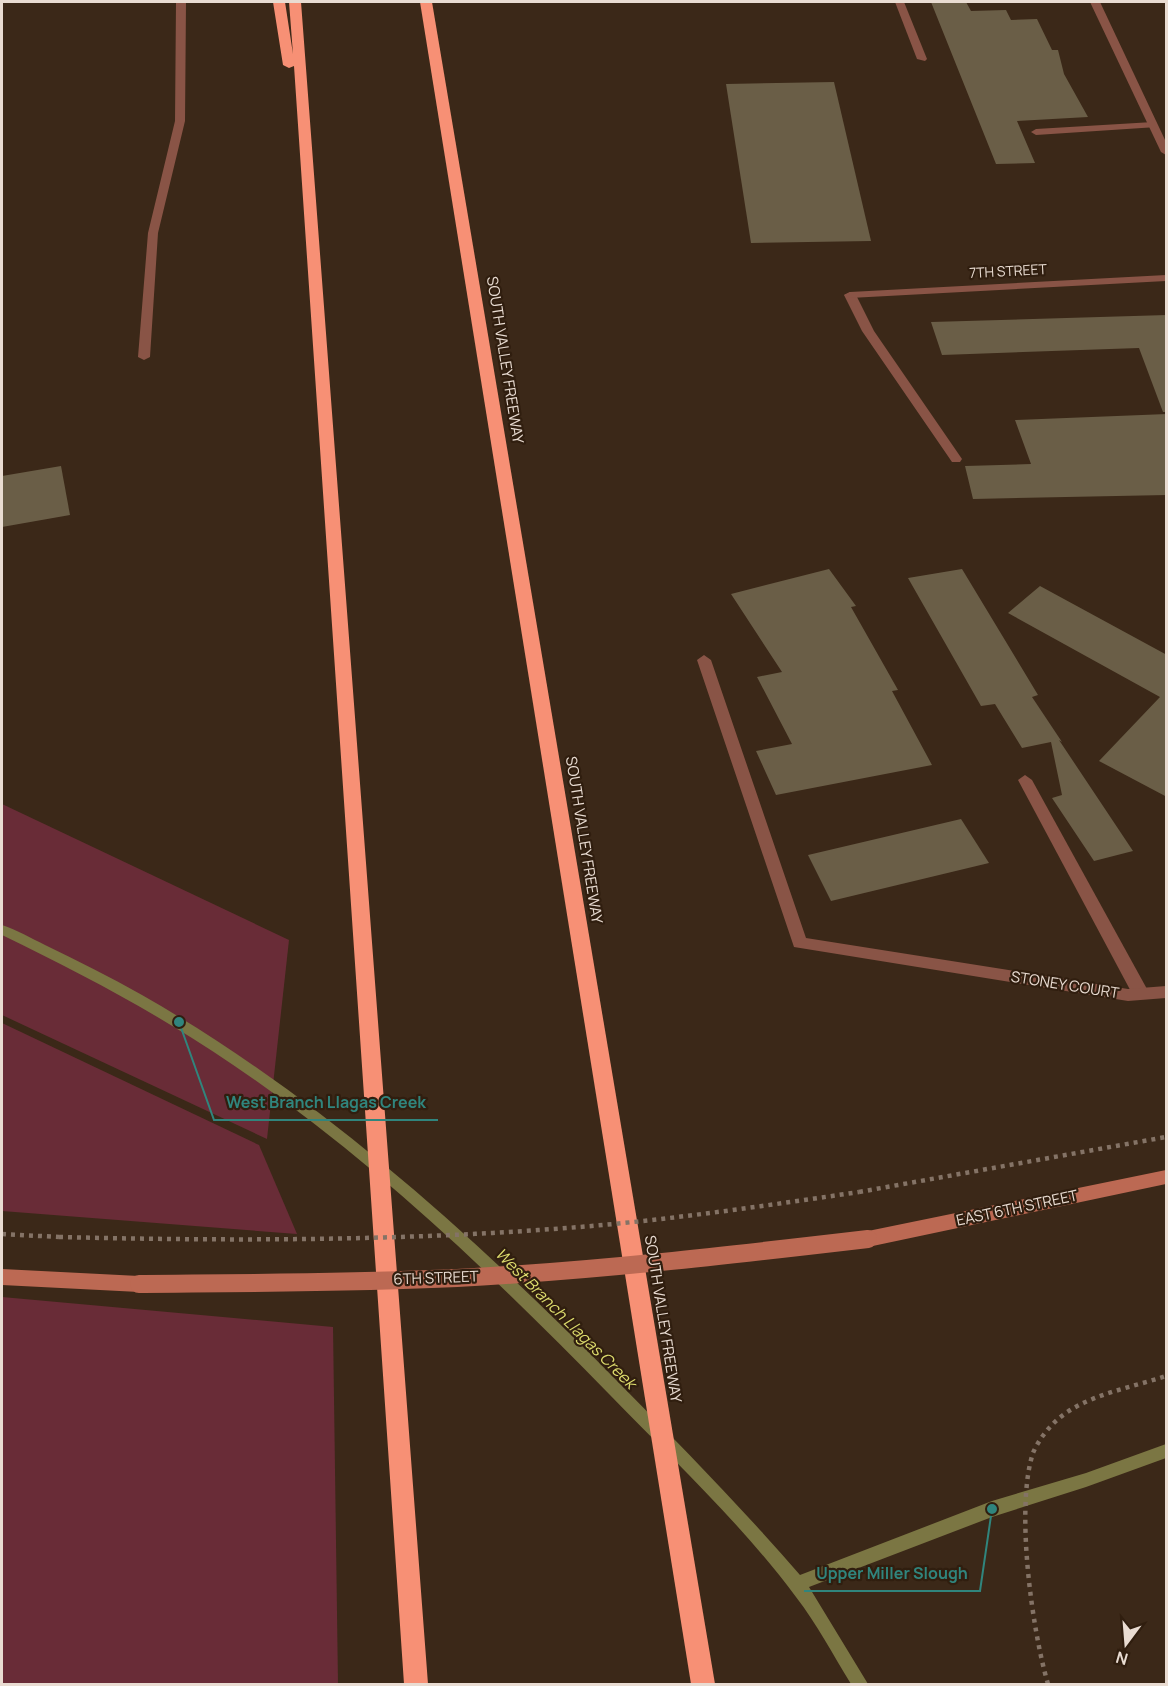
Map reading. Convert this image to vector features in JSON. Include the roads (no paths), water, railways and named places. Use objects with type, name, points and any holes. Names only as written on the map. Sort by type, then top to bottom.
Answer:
[{"type":"highway","points":[[279,2],[309,193]]},
{"type":"highway","points":[[295,2],[416,1684]]},
{"type":"highway","name":"SOUTH VALLEY FREEWAY","points":[[426,2],[625,1222],[703,1684]]},
{"type":"street","points":[[144,357],[153,233],[180,121],[181,2]]},
{"type":"street","points":[[899,2],[922,59]]},
{"type":"street","points":[[1095,2],[1166,149]]},
{"type":"street","points":[[1036,132],[1154,125]]},
{"type":"street","name":"7TH STREET","points":[[956,459],[868,331],[850,295],[1167,278]]},
{"type":"street","name":"STONEY COURT","points":[[704,660],[800,943],[1128,995],[1167,992]]},
{"type":"street","points":[[1025,780],[1141,994]]},
{"type":"street","name":"EAST 6TH STREET","points":[[868,1239],[1167,1177]]},
{"type":"street","name":"6TH STREET","points":[[2,1277],[139,1284],[322,1282],[502,1275],[689,1260],[868,1239]]},
{"type":"waterway","name":"West Branch Llagas Creek","points":[[2,930],[90,972],[175,1021],[257,1075],[336,1133],[412,1196],[556,1329],[754,1534],[804,1594],[860,1684]]},
{"type":"waterway","points":[[797,1584],[992,1509],[1086,1480],[1166,1451]]},
{"type":"place","name":"West Branch Llagas Creek","points":[[179,1022]]},
{"type":"place","name":"Upper Miller Slough","points":[[992,1509]]}]
